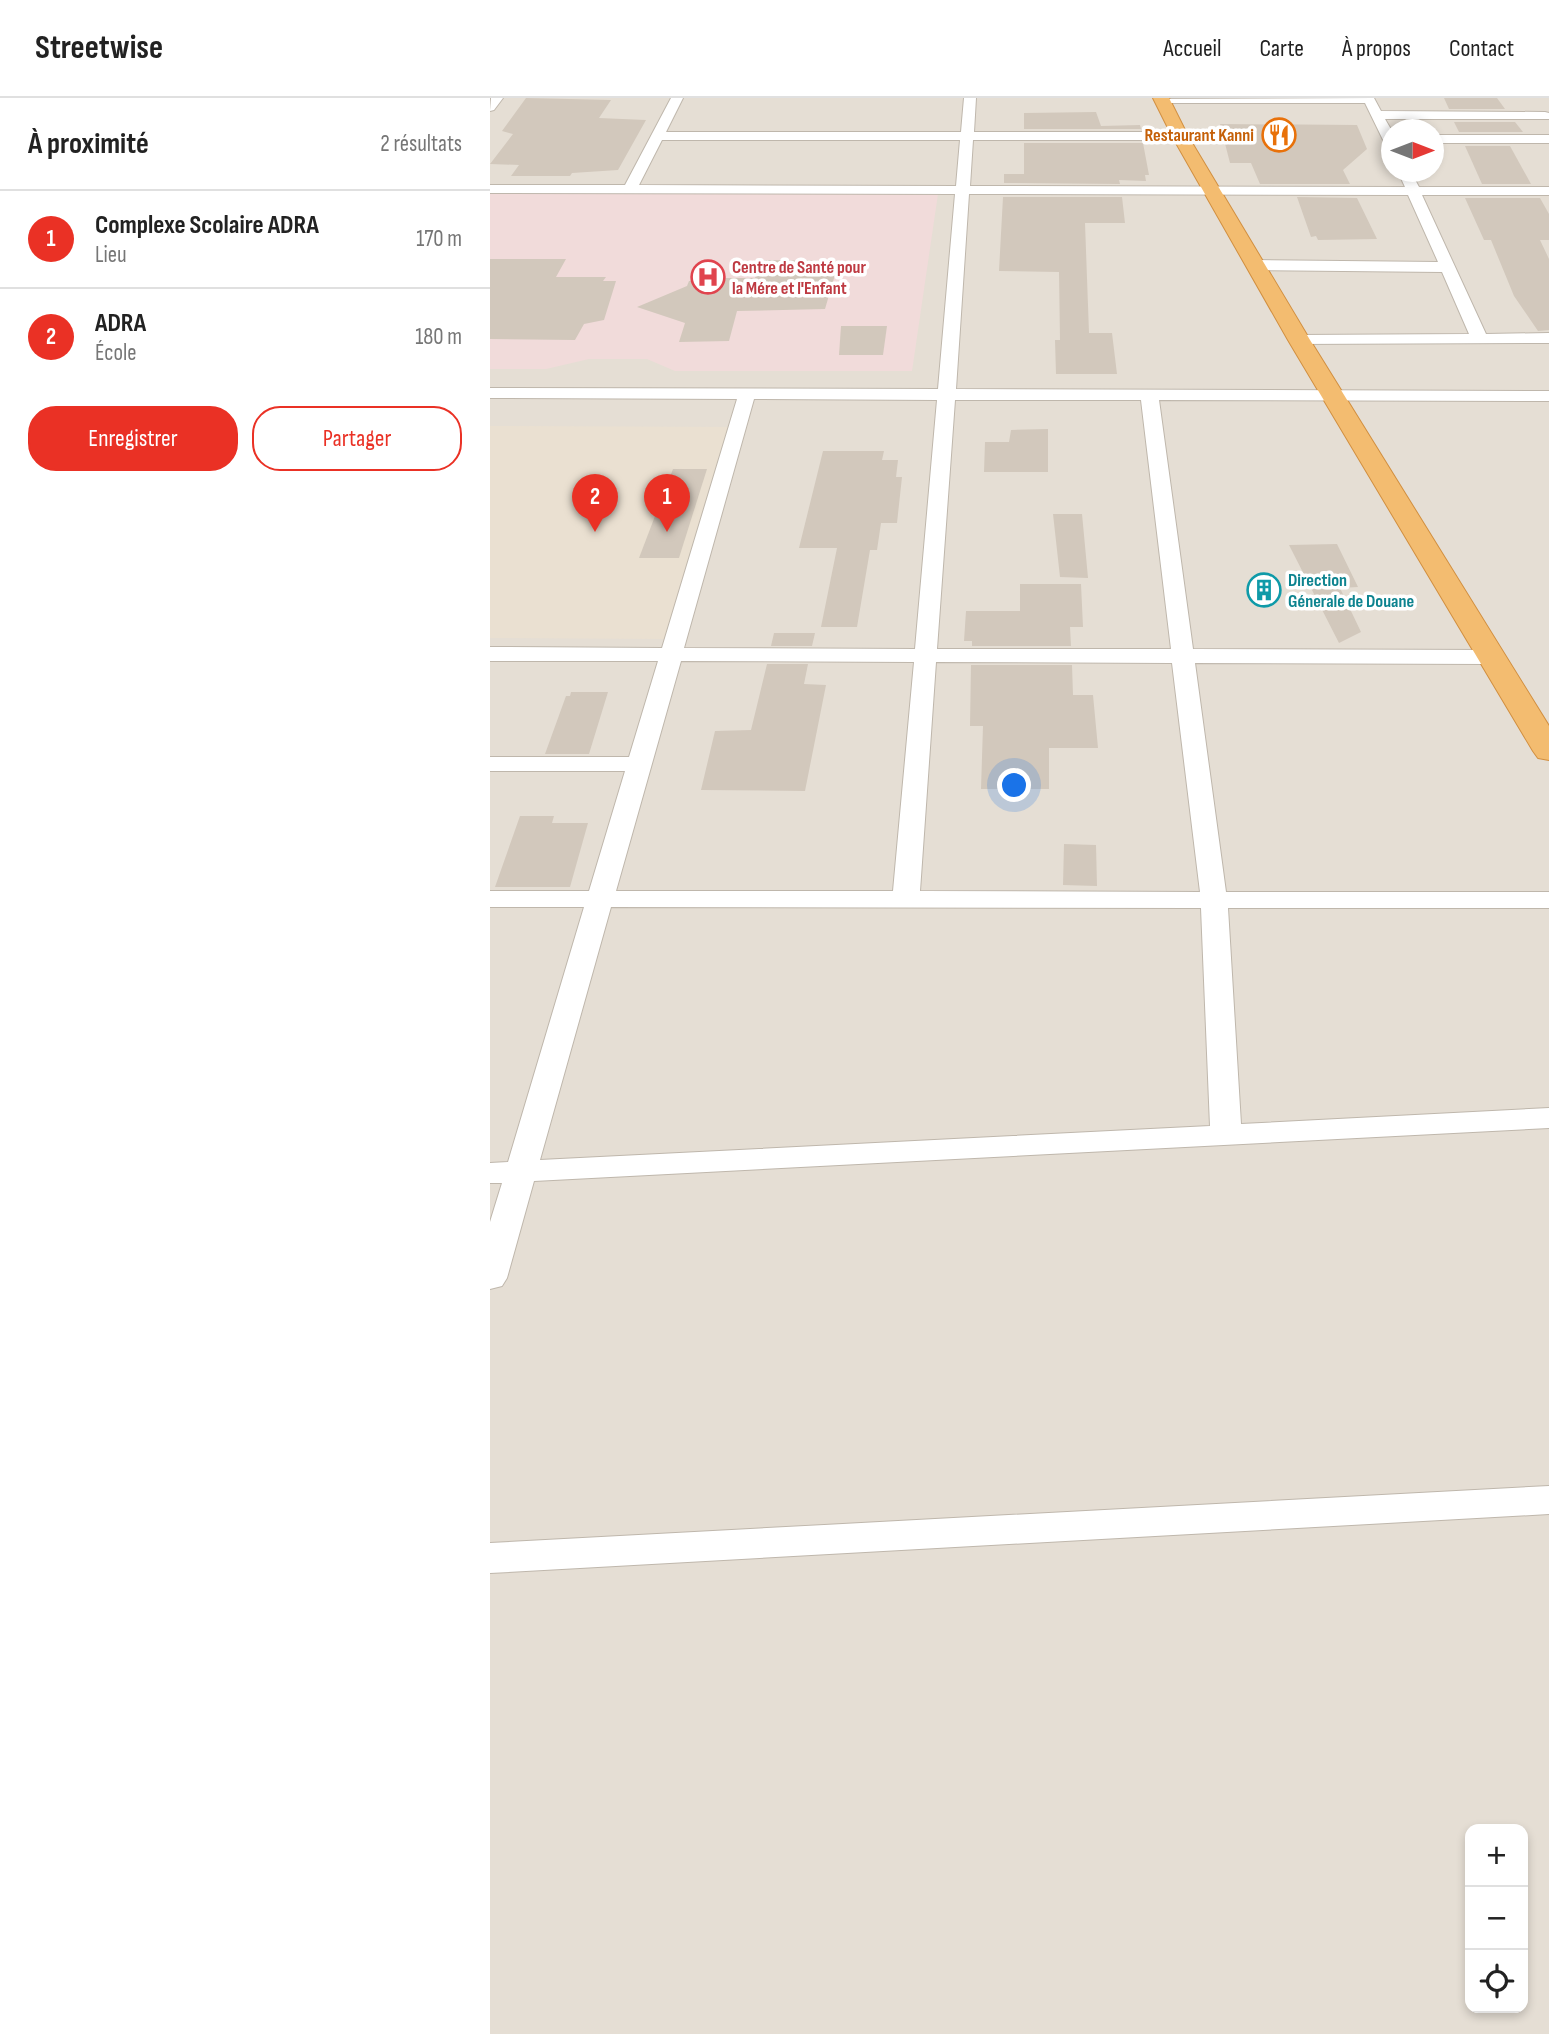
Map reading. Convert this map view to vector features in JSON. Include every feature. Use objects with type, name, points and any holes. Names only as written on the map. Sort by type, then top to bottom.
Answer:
[{"type":"highway","points":[[1161,99],[1299,340],[1489,657],[1549,751]]},
{"type":"street","points":[[490,107],[497,98]]},
{"type":"street","points":[[630,189],[677,98]]},
{"type":"street","points":[[906,901],[970,98]]},
{"type":"street","points":[[1161,99],[1369,98],[1381,123]]},
{"type":"street","points":[[1533,98],[1547,119]]},
{"type":"street","points":[[1377,115],[1547,119]]},
{"type":"street","points":[[657,136],[1180,136]]},
{"type":"street","points":[[1444,139],[1549,139]]},
{"type":"street","points":[[1410,182],[1479,337]]},
{"type":"street","points":[[490,189],[1549,191]]},
{"type":"street","points":[[1255,265],[1448,267]]},
{"type":"street","points":[[1299,340],[1549,338]]},
{"type":"street","points":[[490,393],[1549,396]]},
{"type":"street","points":[[490,1278],[505,1172],[601,900],[747,394]]},
{"type":"street","points":[[1149,395],[1214,901],[1226,1135]]},
{"type":"street","points":[[490,654],[1489,657]]},
{"type":"street","points":[[490,764],[640,764]]},
{"type":"street","points":[[490,899],[1549,900]]},
{"type":"street","points":[[505,1172],[1549,1118]]},
{"type":"street","points":[[490,1558],[1549,1500]]},
{"type":"shaded area","points":[[490,98],[1549,98],[1549,2034],[490,2034]]},
{"type":"shaded area","name":"Centre de Santé pour la Mére et l'Enfant","points":[[490,193],[938,194],[912,371],[675,371],[647,359],[589,359],[546,369],[490,369]]},
{"type":"shaded area","points":[[490,426],[734,427],[665,639],[490,638]]},
{"type":"building","points":[[526,98],[611,100],[599,118],[646,120],[618,170],[572,173],[570,176],[511,176],[519,165],[490,164],[513,134],[502,131]]},
{"type":"building","points":[[1444,98],[1497,98],[1505,109],[1449,109]]},
{"type":"building","points":[[1096,112],[1101,126],[1140,125],[1141,129],[1024,129],[1024,113]]},
{"type":"building","points":[[1454,122],[1515,122],[1523,132],[1459,132]]},
{"type":"building","points":[[1220,124],[1357,125],[1367,149],[1343,170],[1350,184],[1260,184],[1251,163],[1230,163]]},
{"type":"building","points":[[1024,143],[1143,143],[1149,175],[1145,175],[1146,181],[1119,180],[1120,184],[1004,183],[1004,174],[1024,174]]},
{"type":"building","points":[[1465,146],[1510,146],[1531,184],[1482,184]]},
{"type":"building","points":[[1003,197],[1122,197],[1125,223],[1085,223],[1089,333],[1112,333],[1117,374],[1056,374],[1055,340],[1060,340],[1059,272],[999,271]]},
{"type":"building","points":[[1297,197],[1357,198],[1377,239],[1318,240],[1316,236],[1311,237]]},
{"type":"building","points":[[1465,198],[1540,198],[1549,214],[1549,240],[1540,240],[1549,259],[1549,330],[1538,331],[1514,296],[1491,240],[1484,240]]},
{"type":"building","points":[[490,259],[566,259],[556,277],[606,277],[603,281],[616,281],[604,320],[584,324],[575,340],[490,339]]},
{"type":"building","points":[[761,260],[839,261],[825,309],[737,311],[729,341],[679,342],[685,323],[637,307],[687,286],[689,281],[706,281],[707,278],[755,278]]},
{"type":"building","points":[[841,326],[887,326],[883,355],[839,355]]},
{"type":"building","points":[[1048,429],[1048,472],[984,472],[985,442],[1009,442],[1011,430]]},
{"type":"building","points":[[823,451],[884,451],[882,460],[898,460],[896,477],[902,477],[897,523],[881,523],[877,550],[870,550],[857,627],[821,627],[837,548],[799,548]]},
{"type":"building","points":[[673,469],[707,469],[679,558],[639,558]]},
{"type":"building","points":[[1053,514],[1082,514],[1088,578],[1060,577]]},
{"type":"building","points":[[1337,544],[1358,587],[1340,588],[1361,632],[1339,643],[1289,545]]},
{"type":"building","points":[[1020,584],[1081,584],[1083,627],[1070,627],[1071,646],[972,646],[972,641],[964,641],[966,611],[1020,611]]},
{"type":"building","points":[[774,633],[815,633],[812,646],[771,646]]},
{"type":"building","points":[[767,664],[808,664],[804,684],[826,685],[805,791],[701,790],[715,731],[751,730]]},
{"type":"building","points":[[971,665],[1072,665],[1073,695],[1093,695],[1098,748],[1049,748],[1049,789],[981,789],[983,726],[970,726]]},
{"type":"building","points":[[571,692],[608,692],[589,754],[545,754],[566,696],[570,696]]},
{"type":"building","points":[[520,816],[554,816],[552,823],[588,823],[570,887],[495,887]]},
{"type":"building","points":[[1064,844],[1096,845],[1097,886],[1063,885]]},
{"type":"place","name":"Restaurant Kanni","points":[[1279,135]]},
{"type":"place","name":"Centre de Santé pour la Mére et l'Enfant","points":[[708,277]]},
{"type":"place","name":"ADRA","points":[[595,532]]},
{"type":"place","name":"Complexe Scolaire ADRA","points":[[667,532]]},
{"type":"place","name":"Direction Génerale de Douane","points":[[1264,590]]}]
